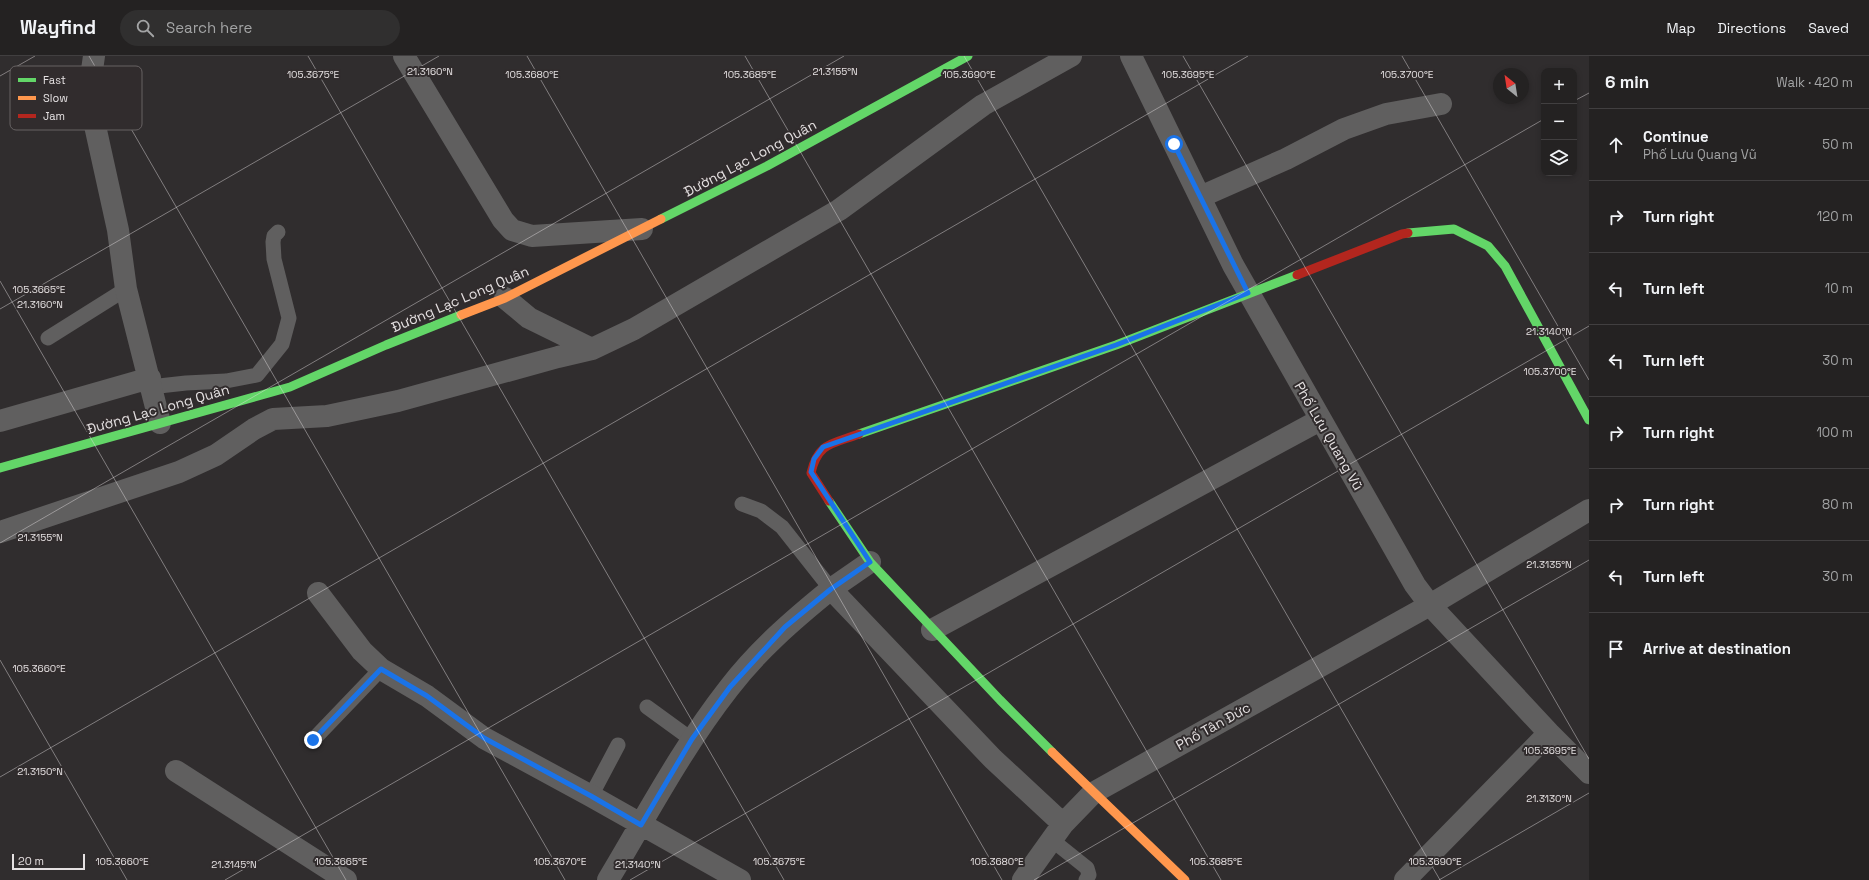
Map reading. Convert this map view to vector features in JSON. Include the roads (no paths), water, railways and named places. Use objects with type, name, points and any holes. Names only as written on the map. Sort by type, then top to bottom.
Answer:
[{"type":"street","points":[[93,66],[94,56]]},
{"type":"street","points":[[404,56],[503,220],[512,230],[532,236],[642,229]]},
{"type":"street","name":"Đường Lạc Long Quân","points":[[0,468],[290,387],[386,345],[505,298],[767,166],[968,56]]},
{"type":"street","points":[[0,532],[179,472],[216,455],[254,429],[273,419],[327,416],[398,401],[592,349],[634,329],[838,210],[982,105],[1071,56]]},
{"type":"street","name":"Phố Lưu Quang Vũ","points":[[1131,56],[1248,293],[1415,585],[1430,605],[1549,733],[1589,773]]},
{"type":"street","points":[[1200,197],[1286,159],[1344,128],[1386,114],[1441,104]]},
{"type":"street","points":[[96,130],[118,230],[126,288],[160,423]]},
{"type":"street","points":[[1185,880],[1093,793],[932,630],[870,562],[811,472],[814,459],[823,447],[1116,345],[1402,234],[1454,229],[1488,246],[1505,266],[1589,420]]},
{"type":"street","points":[[505,298],[529,318],[592,349]]},
{"type":"street","points":[[0,421],[150,382]]},
{"type":"street","points":[[262,394],[273,419]]},
{"type":"street","points":[[932,630],[1320,420]]},
{"type":"street","name":"Phố Tân Đức","points":[[1023,880],[1057,832],[1093,793],[1430,605],[1589,510]]},
{"type":"street","points":[[608,880],[692,739],[730,687],[785,627],[831,589],[870,562]]},
{"type":"street","points":[[831,589],[993,759],[1057,832]]},
{"type":"street","points":[[318,593],[362,651],[381,669],[427,696],[484,738],[740,880]]},
{"type":"street","points":[[1405,880],[1549,733]]},
{"type":"street","points":[[176,771],[346,880]]},
{"type":"lane","points":[[150,382],[186,383],[226,381],[257,375],[282,344],[289,318],[274,259],[273,242],[274,236],[278,232]]},
{"type":"lane","points":[[48,338],[126,288]]},
{"type":"lane","points":[[742,504],[760,511],[782,527],[831,589]]},
{"type":"lane","points":[[313,740],[381,669]]},
{"type":"lane","points":[[647,707],[692,739]]},
{"type":"lane","points":[[591,796],[618,745]]},
{"type":"lane","points":[[1057,832],[1087,868],[1089,875],[1086,880]]}]
